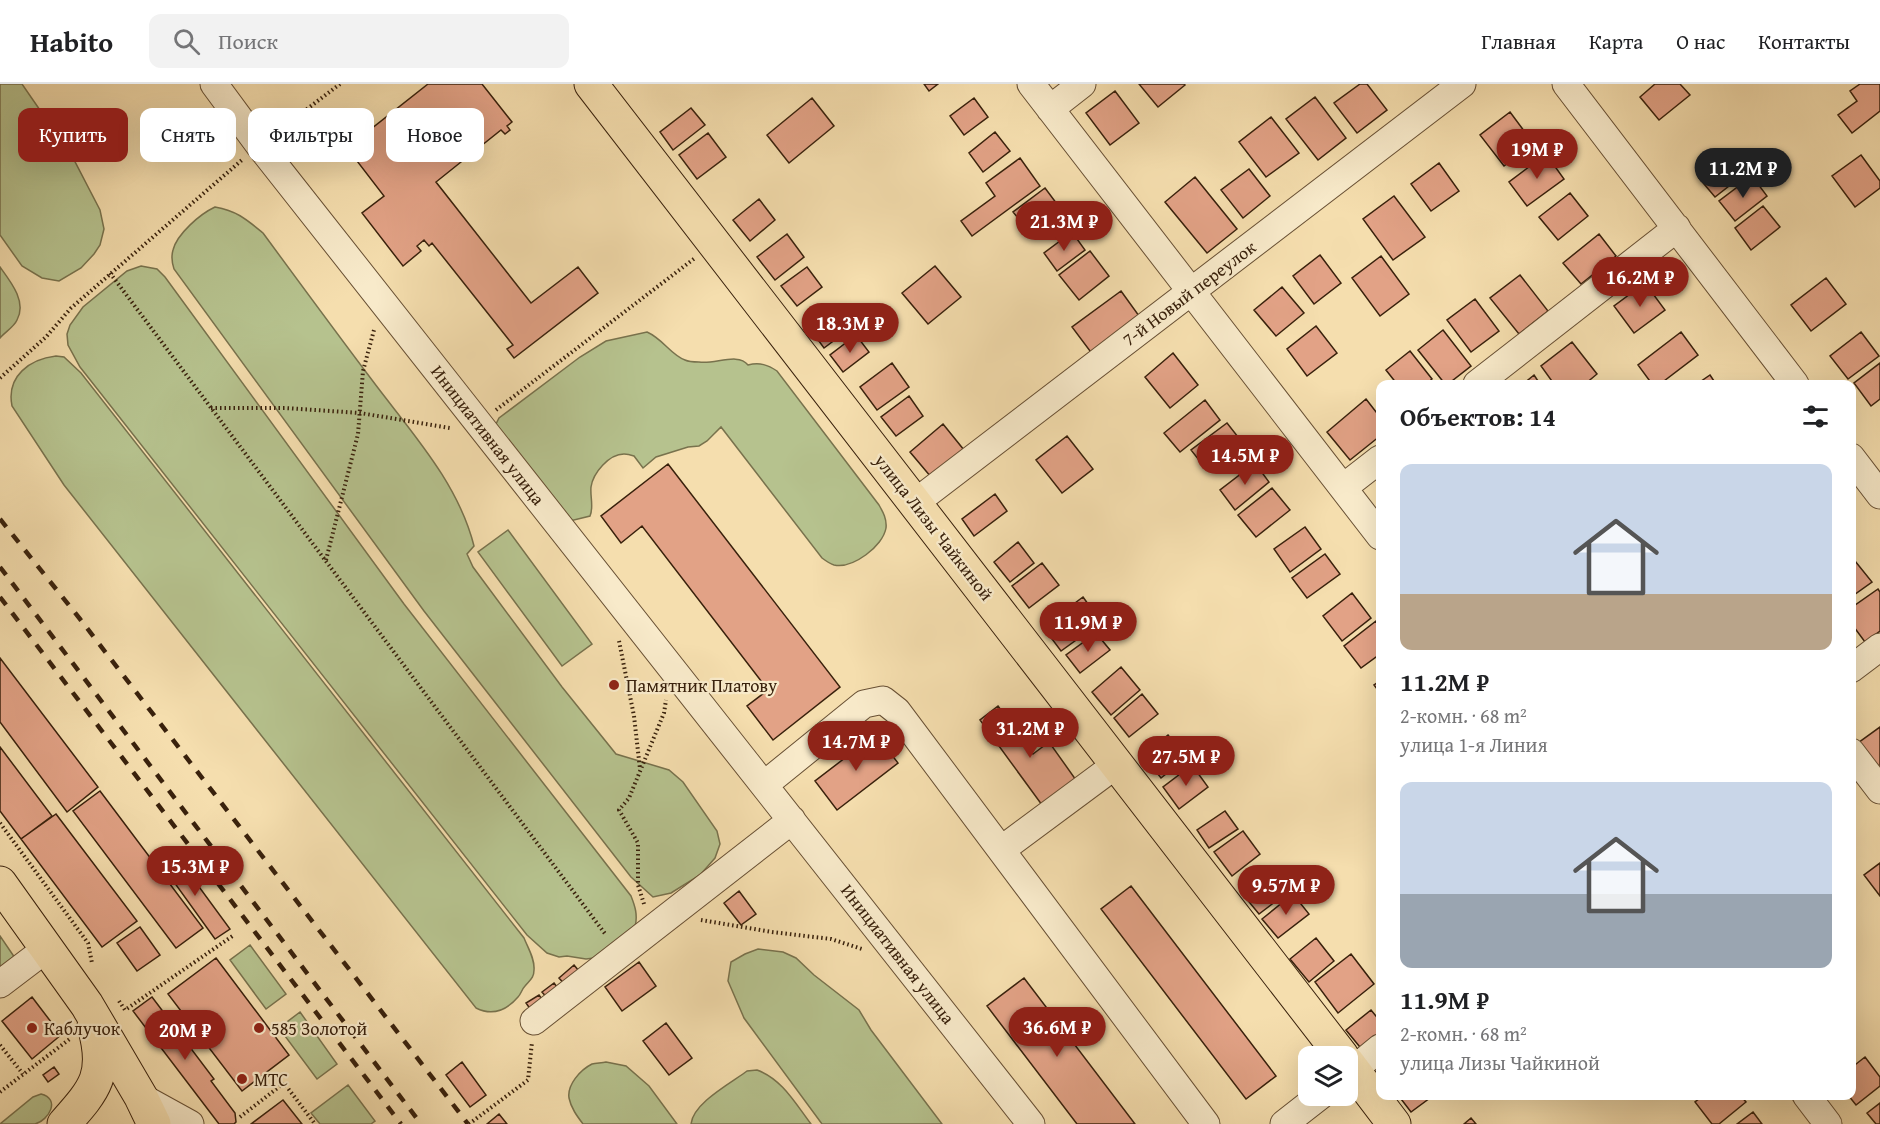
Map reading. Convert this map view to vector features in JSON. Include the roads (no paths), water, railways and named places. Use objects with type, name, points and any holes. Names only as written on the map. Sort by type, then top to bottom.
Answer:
[{"type":"main road","name":"улица Лизы Чайкиной","points":[[591,84],[916,502],[1332,1046]]},
{"type":"main road","points":[[0,883],[46,949],[100,999],[148,1111]]},
{"type":"main road","points":[[64,1124],[92,1089],[100,1067],[100,999]]},
{"type":"main road","name":"улица Лизы Чайкиной","points":[[1358,1080],[1394,1124]]},
{"type":"street","name":"Инициативная улица","points":[[214,84],[259,145],[1031,1124]]},
{"type":"street","points":[[1031,84],[1376,531]]},
{"type":"street","points":[[1050,109],[1082,84]]},
{"type":"street","name":"7-й Новый переулок","points":[[916,502],[1462,84]]},
{"type":"street","points":[[1566,84],[1792,380]]},
{"type":"street","points":[[1482,380],[1677,228]]},
{"type":"street","points":[[1344,487],[1376,462]]},
{"type":"street","points":[[1856,464],[1880,495]]},
{"type":"street","points":[[1856,665],[1880,647]]},
{"type":"street","points":[[764,785],[864,704],[883,700],[897,711],[1206,1124]]},
{"type":"street","points":[[1856,759],[1880,790]]},
{"type":"street","points":[[1001,850],[1117,764]]},
{"type":"street","points":[[534,1021],[792,820]]},
{"type":"street","points":[[0,984],[46,949]]},
{"type":"street","points":[[1358,1060],[1376,1050]]},
{"type":"street","points":[[1810,1100],[1828,1124]]},
{"type":"street","points":[[1284,1124],[1307,1106]]},
{"type":"street","points":[[148,1111],[190,1124]]},
{"type":"railway","points":[[0,519],[80,619],[468,1124]]},
{"type":"railway","points":[[0,567],[421,1124]]},
{"type":"railway","points":[[0,597],[401,1124]]},
{"type":"place","name":"Памятник Платову","points":[[614,685]]},
{"type":"place","name":"Каблучок","points":[[32,1028]]},
{"type":"place","name":"585 Золотой","points":[[259,1028]]},
{"type":"place","name":"МТС","points":[[242,1079]]}]
